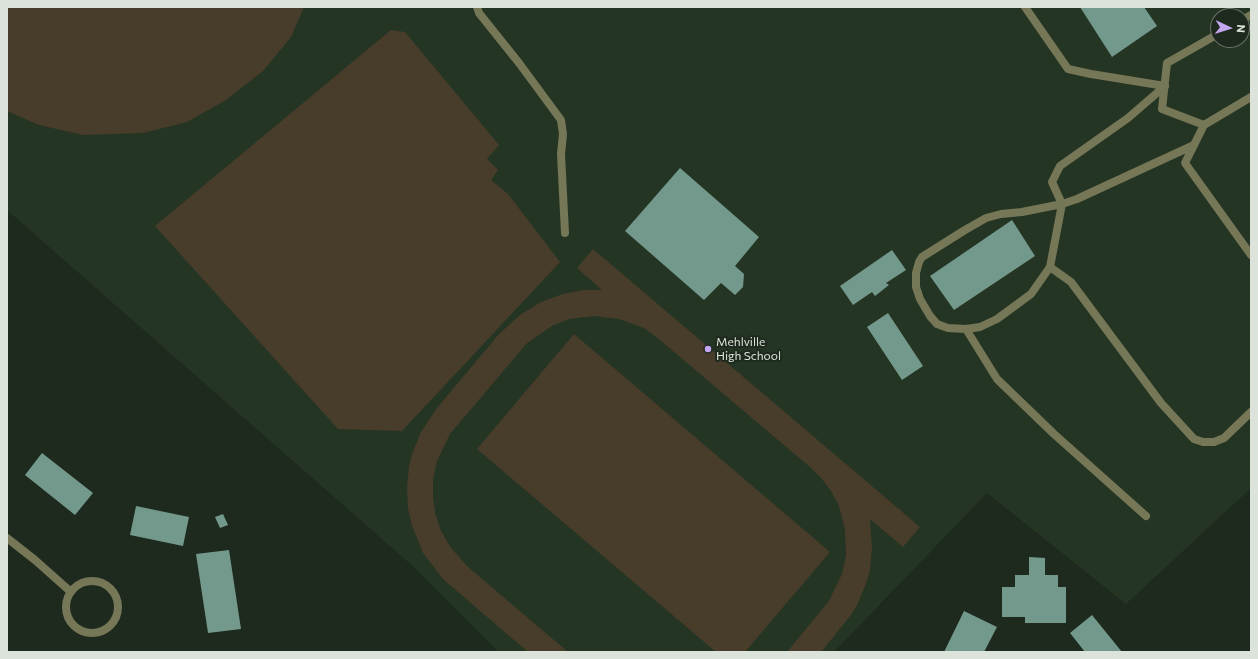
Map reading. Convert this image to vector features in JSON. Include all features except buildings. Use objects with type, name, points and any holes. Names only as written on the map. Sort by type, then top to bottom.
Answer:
[{"type":"street","points":[[477,7],[479,13],[562,120],[561,154],[565,233]]},
{"type":"street","points":[[1025,7],[1068,69],[1165,86]]},
{"type":"street","points":[[1204,125],[1162,109],[1167,63],[1210,39]]},
{"type":"street","points":[[1165,86],[1128,118],[1060,166],[1052,182],[1062,204],[1050,267],[1031,294],[998,319],[980,327],[966,330],[948,328],[938,324],[930,316],[920,299],[916,287],[916,273],[922,257],[964,230],[986,218],[1001,214],[1022,212],[1062,204],[1094,192],[1141,168],[1194,145]]},
{"type":"street","points":[[1251,97],[1204,125],[1185,163],[1251,255]]},
{"type":"street","points":[[1050,267],[1071,282],[1161,403],[1194,439],[1203,442],[1214,442],[1224,438],[1251,412]]},
{"type":"street","points":[[966,330],[997,379],[1054,434],[1146,516]]},
{"type":"street","points":[[7,538],[35,560],[71,592]]},
{"type":"street","points":[[94,581],[109,588],[117,603],[115,620],[110,626],[94,634],[86,633],[78,629],[71,624],[67,616],[67,599],[71,592],[85,582],[94,581]]},
{"type":"shaded area","name":"Mehlville High School","points":[[7,7],[1251,7],[1251,488],[1126,604],[987,493],[834,652],[499,652],[415,568],[7,210]]},
{"type":"shaded area","points":[[7,7],[304,7],[291,37],[263,71],[226,100],[187,122],[143,133],[83,135],[39,125],[7,111]]},
{"type":"shaded area","points":[[391,30],[405,32],[499,145],[487,159],[498,170],[491,180],[508,194],[560,262],[402,431],[338,429],[155,226]]},
{"type":"shaded area","points":[[593,249],[920,527],[903,547],[870,519],[872,547],[870,570],[867,581],[858,603],[851,615],[821,652],[787,652],[829,601],[842,574],[846,555],[845,530],[839,506],[831,491],[811,468],[660,340],[644,328],[619,319],[594,316],[569,319],[552,326],[527,343],[450,434],[437,461],[433,480],[435,512],[440,529],[451,548],[468,567],[568,652],[528,652],[443,579],[423,553],[412,526],[408,508],[407,489],[409,466],[421,432],[437,408],[499,334],[520,315],[541,302],[563,294],[584,290],[602,290],[577,268]]},
{"type":"shaded area","points":[[574,334],[830,552],[745,652],[716,652],[477,449]]},
{"type":"place","name":"Mehlville High School","points":[[708,349]]}]
